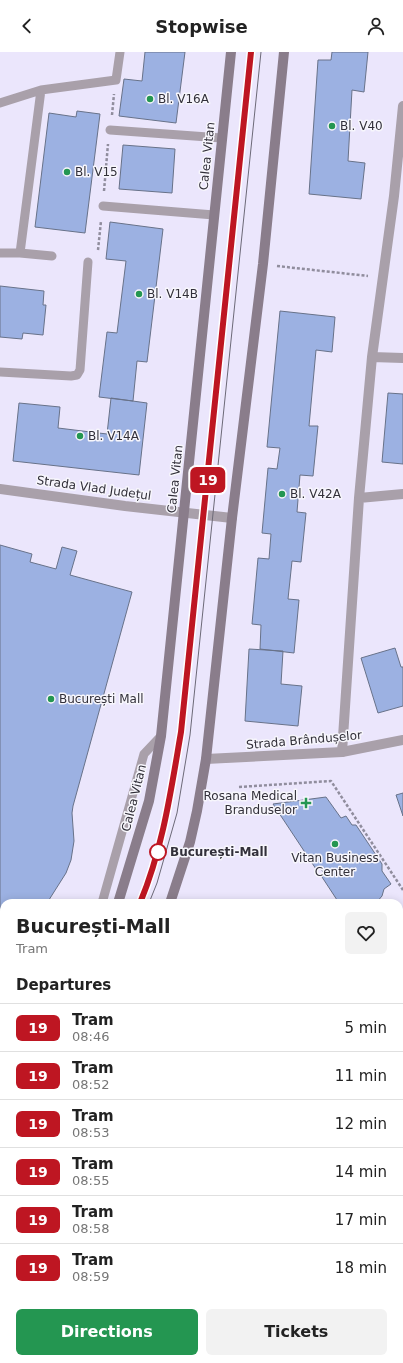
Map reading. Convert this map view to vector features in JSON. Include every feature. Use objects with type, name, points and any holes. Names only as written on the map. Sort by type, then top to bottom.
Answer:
[{"type":"main road","name":"Calea Vitan","points":[[119,899],[149,801],[161,736],[231,52]]},
{"type":"main road","points":[[171,899],[190,842],[206,760],[232,518],[263,264],[284,52]]},
{"type":"street","points":[[342,752],[359,498],[372,356],[382,278],[398,196],[403,106]]},
{"type":"street","points":[[372,356],[403,358]]},
{"type":"street","name":"Strada Vlad Județul","points":[[0,489],[232,518]]},
{"type":"street","points":[[359,498],[403,494]]},
{"type":"street","name":"Strada Brândușelor","points":[[206,760],[342,752],[403,740]]},
{"type":"lane","points":[[0,103],[41,90],[116,80],[120,52]]},
{"type":"lane","points":[[20,253],[41,90]]},
{"type":"lane","points":[[110,130],[222,138]]},
{"type":"lane","points":[[103,206],[214,215]]},
{"type":"lane","points":[[0,252],[52,256]]},
{"type":"lane","points":[[0,372],[71,376],[77,375],[80,370],[88,262]]},
{"type":"lane","points":[[103,899],[144,754],[161,736]]},
{"type":"path","points":[[88,262],[98,250],[116,80]]},
{"type":"path","points":[[263,264],[382,278]]},
{"type":"path","points":[[239,786],[331,781],[403,890]]},
{"type":"building","name":"Bl. V16A","points":[[145,52],[185,52],[176,123],[119,116],[124,79],[142,81]]},
{"type":"building","name":"Bl. V40","points":[[332,52],[368,52],[364,92],[352,90],[348,161],[365,163],[361,199],[309,194],[318,60],[331,60]]},
{"type":"building","name":"Bl. V15","points":[[77,111],[100,114],[85,233],[35,227],[49,113],[76,117]]},
{"type":"building","points":[[123,145],[175,149],[172,193],[119,189]]},
{"type":"building","name":"Bl. V14B","points":[[110,222],[163,229],[147,362],[137,361],[133,401],[99,397],[107,332],[117,333],[126,261],[106,259]]},
{"type":"building","points":[[0,286],[44,291],[43,305],[46,305],[43,335],[23,333],[22,339],[0,337]]},
{"type":"building","name":"Bl. V42A","points":[[280,311],[335,317],[332,352],[316,350],[309,426],[318,426],[313,476],[300,475],[297,512],[306,513],[301,562],[292,561],[288,599],[299,600],[294,653],[260,649],[261,625],[252,624],[258,558],[269,559],[271,534],[262,533],[268,468],[277,469],[280,448],[267,447]]},
{"type":"building","points":[[388,393],[403,394],[403,464],[382,462]]},
{"type":"building","name":"Bl. V14A","points":[[111,398],[147,403],[139,475],[13,461],[19,403],[60,407],[58,428],[107,434]]},
{"type":"building","name":"București Mall","points":[[0,545],[32,554],[30,562],[56,569],[62,547],[77,551],[70,575],[132,592],[73,806],[74,841],[71,860],[66,873],[50,899],[0,899]]},
{"type":"building","points":[[395,648],[401,667],[403,667],[403,706],[378,713],[361,658]]},
{"type":"building","points":[[249,649],[283,651],[281,684],[302,686],[298,726],[245,721]]},
{"type":"building","points":[[403,793],[403,816],[396,795]]},
{"type":"building","name":"Vitan Business Center","points":[[326,797],[341,818],[346,816],[352,825],[356,825],[382,864],[382,871],[391,884],[384,889],[379,899],[336,899],[322,877],[324,873],[320,868],[316,869],[273,804]]},
{"type":"tram line","points":[[142,899],[155,861],[165,819],[181,732],[251,52]]},
{"type":"tram line","name":"19","points":[[142,899],[150,881],[158,852],[181,732],[251,52]]},
{"type":"tram line","points":[[151,899],[157,883],[177,813],[190,735],[261,52]]},
{"type":"place","name":"Bl. V16A","points":[[150,99]]},
{"type":"place","name":"Bl. V40","points":[[332,126]]},
{"type":"place","name":"Bl. V15","points":[[67,172]]},
{"type":"place","name":"Bl. V14B","points":[[139,294]]},
{"type":"place","name":"Bl. V14A","points":[[80,436]]},
{"type":"place","name":"Bl. V42A","points":[[282,494]]},
{"type":"place","name":"București Mall","points":[[51,699]]},
{"type":"place","name":"Rosana Medical Branduselor","points":[[306,803]]},
{"type":"place","name":"Vitan Business Center","points":[[335,844]]},
{"type":"place","name":"București-Mall","points":[[158,852]]}]
